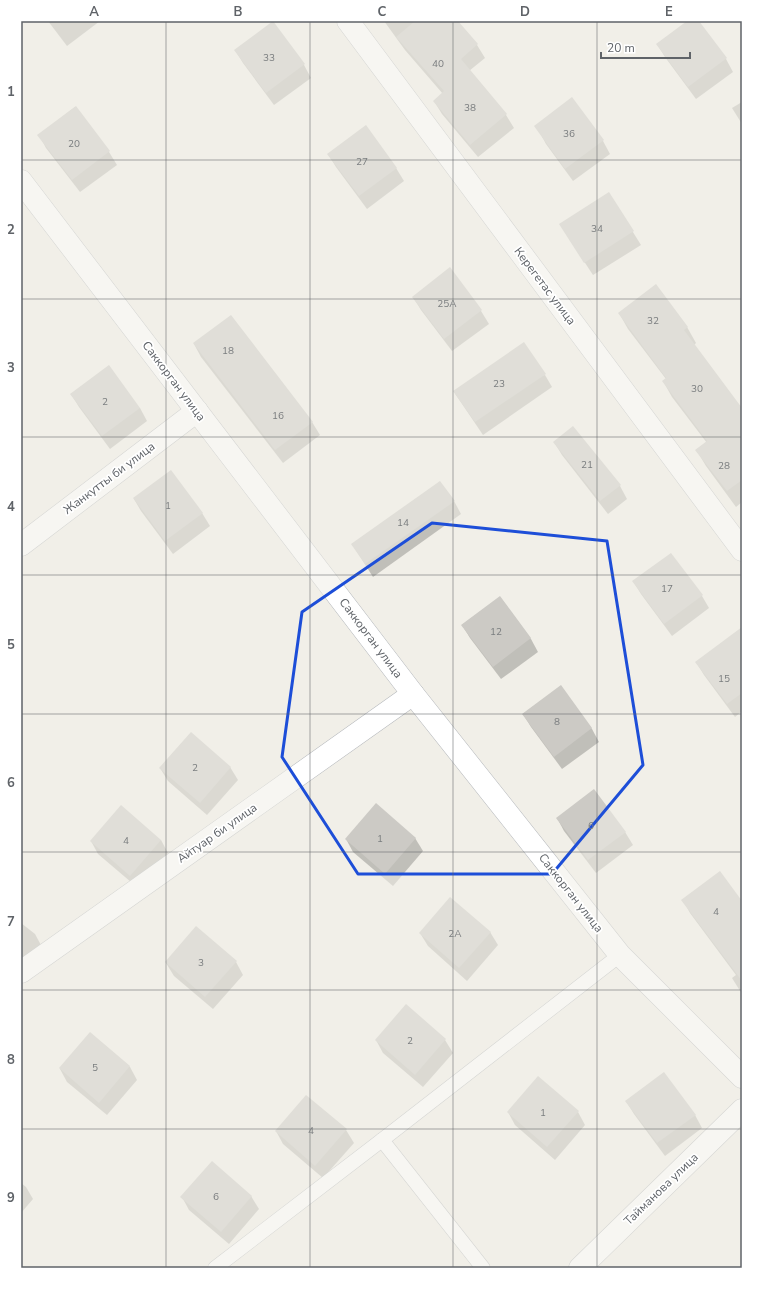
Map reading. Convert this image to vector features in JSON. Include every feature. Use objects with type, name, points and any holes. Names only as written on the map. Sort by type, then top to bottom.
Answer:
[{"type":"street","name":"Керегетас улица","points":[[348,21],[742,550]]},
{"type":"street","name":"Саккорган улица","points":[[21,181],[413,694],[620,955],[742,1077]]},
{"type":"street","name":"Жанкутты би улица","points":[[21,545],[197,412]]},
{"type":"street","name":"Айтуар би улица","points":[[21,972],[413,694]]},
{"type":"street","name":"Тайманова улица","points":[[580,1268],[742,1110]]},
{"type":"lane","points":[[215,1268],[620,955]]},
{"type":"lane","points":[[382,1140],[484,1268]]},
{"type":"highlighted area","points":[[432,523],[607,541],[643,765],[552,874],[358,874],[282,757],[302,612]]},
{"type":"building","points":[[273,21],[305,64],[266,93],[234,50]]},
{"type":"building","points":[[415,21],[458,21],[478,44],[461,59],[507,114],[470,145],[433,101],[444,91],[396,37]]},
{"type":"building","points":[[687,21],[699,21],[727,58],[688,87],[656,44]]},
{"type":"building","points":[[572,97],[604,140],[565,169],[534,126]]},
{"type":"building","points":[[76,106],[110,151],[72,180],[37,135]]},
{"type":"building","points":[[366,125],[397,168],[359,196],[327,154]]},
{"type":"building","points":[[609,192],[634,231],[584,263],[559,224]]},
{"type":"building","points":[[450,267],[482,310],[444,339],[412,297]]},
{"type":"building","points":[[656,284],[688,327],[684,330],[742,408],[742,480],[727,491],[695,450],[707,441],[662,381],[666,378],[618,313]]},
{"type":"building","points":[[231,315],[313,422],[275,450],[193,343]]},
{"type":"building","points":[[524,342],[546,374],[475,422],[453,391]]},
{"type":"building","points":[[109,365],[140,408],[102,436],[70,394]]},
{"type":"building","points":[[573,426],[621,485],[600,501],[553,442]]},
{"type":"building","points":[[171,470],[203,513],[165,541],[133,498]]},
{"type":"building","points":[[440,481],[455,501],[365,564],[351,544]]},
{"type":"building","points":[[671,553],[703,595],[664,624],[632,581]]},
{"type":"building","points":[[500,596],[531,638],[493,667],[461,625]]},
{"type":"building","points":[[742,627],[742,693],[727,704],[695,662]]},
{"type":"building","points":[[561,685],[592,728],[554,757],[522,714]]},
{"type":"building","points":[[191,732],[231,767],[200,803],[159,768]]},
{"type":"building","points":[[594,789],[626,832],[588,860],[556,818]]},
{"type":"building","points":[[376,803],[416,838],[385,874],[345,839]]},
{"type":"building","points":[[121,805],[161,840],[130,876],[90,841]]},
{"type":"building","points":[[720,871],[742,901],[742,981],[681,900]]},
{"type":"building","points":[[450,897],[491,932],[459,968],[419,933]]},
{"type":"building","points":[[196,926],[237,961],[205,997],[165,962]]},
{"type":"building","points":[[406,1004],[446,1039],[415,1075],[375,1040]]},
{"type":"building","points":[[90,1032],[130,1066],[99,1103],[59,1068]]},
{"type":"building","points":[[664,1072],[696,1115],[657,1143],[625,1101]]},
{"type":"building","points":[[538,1076],[579,1111],[547,1147],[507,1112]]},
{"type":"building","points":[[306,1095],[347,1129],[315,1166],[275,1131]]},
{"type":"building","points":[[212,1161],[252,1196],[221,1232],[180,1197]]}]
